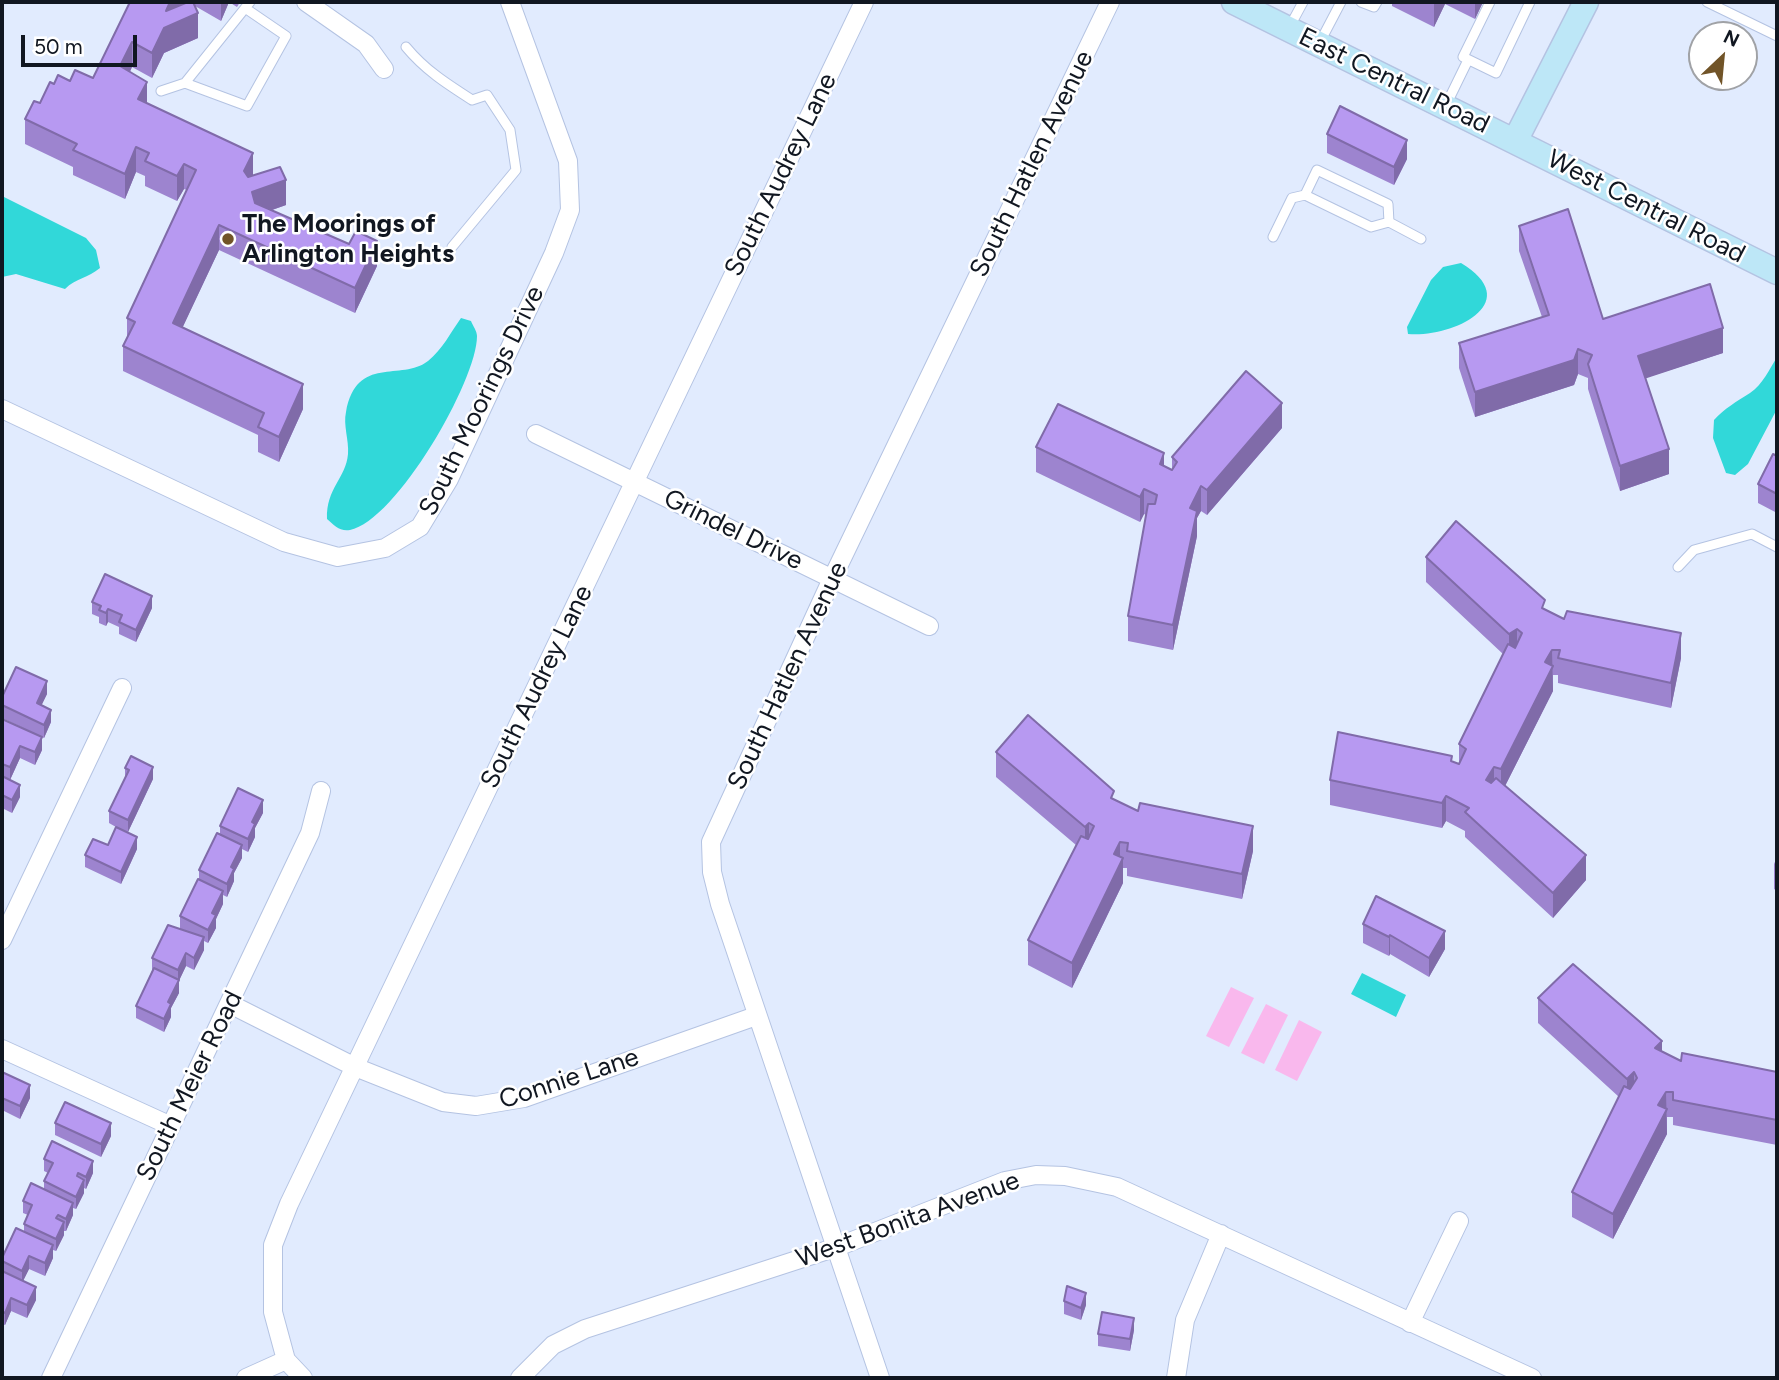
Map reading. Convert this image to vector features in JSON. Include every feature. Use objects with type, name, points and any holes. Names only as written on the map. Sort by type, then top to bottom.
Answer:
[{"type":"main road","name":"East Central Road","points":[[1234,2],[1515,141]]},
{"type":"main road","points":[[1515,141],[1584,2]]},
{"type":"main road","name":"West Central Road","points":[[1515,141],[1777,272]]},
{"type":"street","points":[[306,2],[366,44],[384,69]]},
{"type":"street","name":"South Moorings Drive","points":[[2,410],[284,541],[314,552],[338,557],[385,548],[420,527],[449,479],[554,253],[570,210],[571,181],[566,152],[510,2]]},
{"type":"street","name":"South Audrey Lane","points":[[303,1378],[286,1360],[272,1312],[273,1245],[289,1204],[864,2]]},
{"type":"street","name":"South Hatlen Avenue","points":[[880,1378],[756,1016],[712,872],[711,842],[832,579],[1110,2]]},
{"type":"street","name":"Grindel Drive","points":[[536,434],[929,626]]},
{"type":"street","points":[[2,940],[122,688]]},
{"type":"street","name":"South Meier Road","points":[[51,1378],[310,833],[321,791]]},
{"type":"street","name":"Connie Lane","points":[[230,1004],[355,1067],[443,1102],[476,1106],[503,1104],[756,1016]]},
{"type":"street","points":[[2,1049],[171,1126]]},
{"type":"street","name":"West Bonita Avenue","points":[[520,1378],[553,1345],[585,1329],[836,1247],[974,1190],[1036,1175],[1095,1180],[1117,1187],[1532,1378]]},
{"type":"street","points":[[1410,1323],[1460,1221]]},
{"type":"street","points":[[1176,1378],[1185,1320],[1221,1234]]},
{"type":"street","points":[[246,1378],[286,1360]]},
{"type":"lane","points":[[1288,29],[1303,2]]},
{"type":"lane","points":[[1319,44],[1341,2]]},
{"type":"lane","points":[[1362,2],[1375,5]]},
{"type":"lane","points":[[1446,107],[1490,2]]},
{"type":"lane","points":[[1466,59],[1496,73],[1530,2]]},
{"type":"lane","points":[[1707,2],[1777,36]]},
{"type":"lane","points":[[161,92],[185,83],[248,5],[286,36],[247,106],[185,83]]},
{"type":"lane","points":[[407,47],[426,71],[450,83],[472,100],[487,95],[510,130],[516,170],[452,247]]},
{"type":"lane","points":[[1305,195],[1317,170],[1388,204],[1389,222]]},
{"type":"lane","points":[[1273,237],[1292,198],[1305,195],[1371,227],[1389,222],[1421,239]]},
{"type":"lane","points":[[1678,567],[1694,550],[1752,534],[1777,547]]},
{"type":"shaded area","points":[[2,196],[86,238],[96,250],[100,268],[65,289],[16,274],[2,277]]},
{"type":"shaded area","points":[[1461,263],[1479,278],[1487,292],[1485,304],[1476,315],[1462,324],[1426,334],[1408,334],[1407,327],[1431,280],[1443,267]]},
{"type":"shaded area","points":[[461,318],[471,321],[476,332],[473,357],[464,384],[431,446],[410,477],[369,521],[350,530],[337,528],[327,519],[328,508],[348,454],[345,417],[352,394],[360,383],[370,376],[417,367],[428,361]]},
{"type":"shaded area","points":[[1777,357],[1777,409],[1748,464],[1735,475],[1726,473],[1713,438],[1714,420],[1759,385]]},
{"type":"shaded area","points":[[1362,973],[1406,995],[1396,1017],[1351,994]]},
{"type":"shaded area","points":[[1231,987],[1254,998],[1229,1047],[1206,1036]]},
{"type":"shaded area","points":[[1266,1004],[1288,1015],[1264,1064],[1241,1053]]},
{"type":"shaded area","points":[[1299,1020],[1322,1032],[1297,1081],[1275,1070]]},
{"type":"building","name":"The Moorings of Arlington Heights","points":[[130,2],[170,2],[166,11],[193,2],[198,13],[164,28],[152,53],[132,42],[120,66],[147,82],[138,99],[253,153],[244,171],[248,177],[280,167],[286,180],[252,192],[255,203],[349,244],[356,231],[377,241],[355,288],[219,225],[173,323],[303,384],[279,437],[258,427],[264,413],[123,346],[135,322],[127,318],[196,170],[184,164],[177,176],[145,161],[149,153],[136,147],[125,174],[73,150],[77,144],[25,119],[34,101],[40,103],[50,82],[54,84],[58,75],[70,81],[75,70],[93,78]]},
{"type":"building","points":[[1340,106],[1407,140],[1394,167],[1327,134]]},
{"type":"building","points":[[1568,209],[1603,319],[1710,284],[1723,328],[1638,356],[1669,449],[1620,466],[1588,364],[1592,355],[1578,349],[1574,360],[1475,392],[1459,343],[1549,315],[1519,226]]},
{"type":"building","points":[[1246,371],[1282,403],[1207,490],[1201,486],[1190,508],[1197,511],[1173,625],[1128,616],[1148,504],[1155,504],[1157,495],[1144,489],[1140,497],[1036,447],[1058,404],[1164,453],[1160,464],[1172,470],[1177,462],[1172,457]]},
{"type":"building","points":[[1773,454],[1777,456],[1777,494],[1758,484]]},
{"type":"building","points":[[1456,521],[1545,600],[1542,608],[1564,619],[1567,611],[1681,633],[1671,683],[1558,658],[1560,650],[1552,650],[1545,662],[1553,666],[1501,769],[1494,767],[1486,780],[1491,783],[1496,778],[1586,855],[1553,893],[1465,812],[1469,808],[1446,796],[1442,803],[1330,780],[1338,732],[1452,756],[1451,761],[1459,764],[1466,749],[1459,744],[1508,644],[1515,648],[1522,633],[1517,629],[1509,634],[1426,557]]},
{"type":"building","points":[[105,574],[152,596],[136,630],[119,622],[122,615],[108,609],[106,613],[99,610],[101,606],[92,602]]},
{"type":"building","points":[[16,667],[47,681],[37,703],[51,710],[44,725],[2,705],[2,697]]},
{"type":"building","points":[[1028,715],[1114,791],[1111,798],[1138,811],[1140,803],[1253,826],[1242,874],[1127,851],[1128,843],[1120,842],[1114,854],[1123,858],[1072,963],[1028,940],[1081,836],[1088,839],[1094,826],[1089,823],[1085,827],[996,752]]},
{"type":"building","points":[[2,719],[42,737],[35,752],[20,746],[10,767],[2,764]]},
{"type":"building","points":[[131,756],[153,767],[128,820],[109,811],[129,770],[125,768]]},
{"type":"building","points":[[2,776],[20,785],[12,800],[2,795]]},
{"type":"building","points":[[238,788],[263,800],[252,822],[255,824],[248,839],[220,826]]},
{"type":"building","points":[[116,827],[137,837],[121,872],[85,855],[93,839],[108,845]]},
{"type":"building","points":[[217,833],[242,845],[231,867],[234,869],[227,884],[199,870]]},
{"type":"building","points":[[198,879],[223,891],[212,913],[216,915],[208,930],[180,916]]},
{"type":"building","points":[[1376,896],[1445,931],[1429,958],[1390,935],[1389,937],[1363,924]]},
{"type":"building","points":[[168,925],[204,937],[194,958],[186,953],[178,970],[152,958]]},
{"type":"building","points":[[1573,964],[1662,1041],[1655,1048],[1681,1061],[1682,1053],[1777,1072],[1777,1120],[1673,1100],[1673,1092],[1666,1092],[1658,1105],[1667,1109],[1613,1214],[1572,1192],[1624,1086],[1630,1089],[1637,1078],[1634,1072],[1627,1079],[1538,998]]},
{"type":"building","points":[[154,968],[179,980],[168,1002],[171,1004],[164,1019],[136,1006]]},
{"type":"building","points":[[2,1072],[30,1085],[20,1106],[2,1098]]},
{"type":"building","points":[[65,1102],[111,1123],[101,1144],[55,1123]]},
{"type":"building","points":[[52,1141],[93,1161],[86,1177],[78,1173],[77,1176],[84,1180],[76,1197],[44,1181],[53,1163],[44,1159]]},
{"type":"building","points":[[31,1183],[73,1203],[66,1219],[58,1215],[56,1218],[64,1222],[56,1239],[24,1224],[32,1205],[23,1201]]},
{"type":"building","points":[[16,1228],[53,1245],[45,1263],[29,1256],[22,1271],[2,1261]]},
{"type":"building","points":[[2,1271],[36,1287],[27,1305],[11,1298],[5,1313],[2,1311]]},
{"type":"building","points":[[1067,1286],[1086,1293],[1081,1308],[1064,1301]]},
{"type":"building","points":[[1102,1312],[1134,1318],[1130,1339],[1098,1334]]},
{"type":"place","name":"The Moorings of Arlington Heights","points":[[228,239]]}]
